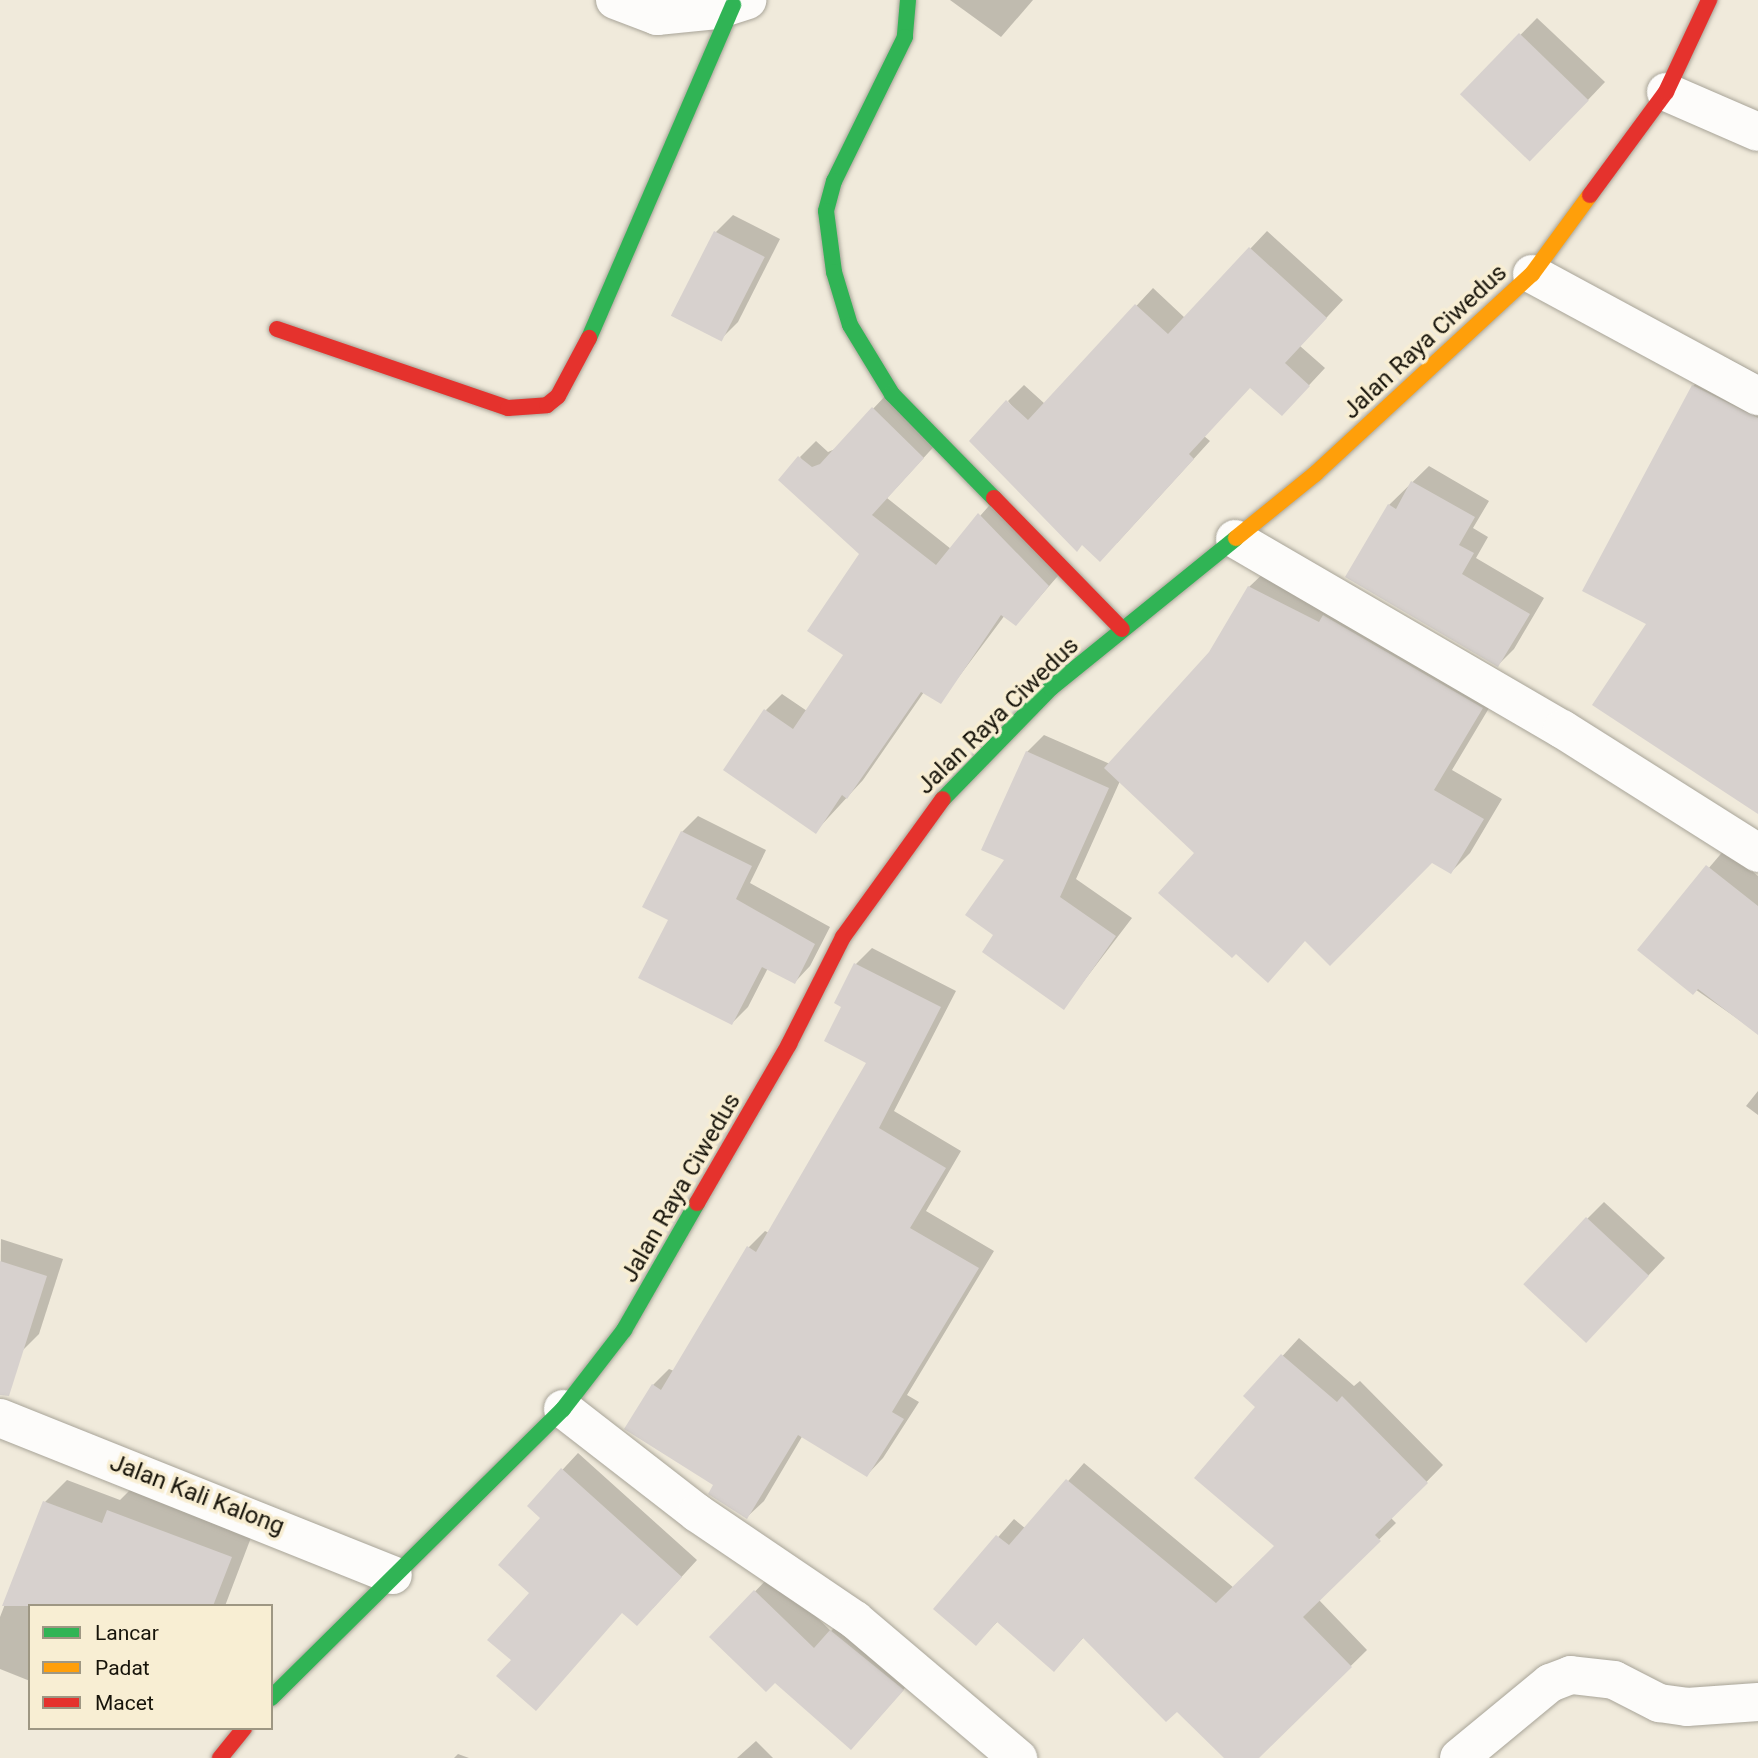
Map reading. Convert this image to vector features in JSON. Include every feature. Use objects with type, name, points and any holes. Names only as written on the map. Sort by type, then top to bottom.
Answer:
[{"type":"street","points":[[615,0],[657,16],[740,3]]},
{"type":"street","points":[[908,0],[905,37],[834,181],[826,211],[834,272],[849,325],[892,394],[1122,629]]},
{"type":"street","name":"Jalan Raya Ciwedus","points":[[273,1696],[393,1575],[494,1481],[563,1409],[624,1330],[681,1237],[844,937],[900,852],[955,783],[1051,688],[1315,474],[1532,274],[1666,92],[1709,0]]},
{"type":"street","points":[[277,329],[508,408],[547,405],[558,396],[580,358],[740,3]]},
{"type":"street","points":[[1666,92],[1758,132]]},
{"type":"street","points":[[1532,274],[1758,396]]},
{"type":"street","points":[[1235,539],[1562,729],[1758,853]]},
{"type":"street","points":[[563,1409],[697,1513],[855,1620],[1018,1758]]},
{"type":"street","name":"Jalan Kali Kalong","points":[[0,1418],[393,1575]]},
{"type":"street","points":[[1459,1758],[1550,1683],[1571,1675],[1614,1680],[1659,1703],[1687,1707],[1758,1702]]},
{"type":"street","points":[[220,1758],[242,1730]]},
{"type":"building","points":[[1519,33],[1589,100],[1530,162],[1460,94]]},
{"type":"building","points":[[714,231],[765,257],[722,342],[671,316]]},
{"type":"building","points":[[1249,247],[1327,318],[1285,363],[1310,386],[1282,416],[1250,388],[1189,454],[1194,459],[1100,562],[1082,545],[1077,552],[969,441],[1006,400],[1028,420],[1135,304],[1168,334]]},
{"type":"building","points":[[1692,385],[1758,418],[1758,814],[1592,705],[1646,624],[1582,591]]},
{"type":"building","points":[[872,407],[924,458],[872,515],[936,565],[978,513],[1049,586],[1016,626],[1001,615],[941,704],[921,692],[847,799],[842,795],[816,834],[723,770],[764,709],[793,729],[843,655],[807,631],[859,554],[778,480],[798,456],[812,467],[820,464]]},
{"type":"building","points":[[1411,481],[1475,517],[1459,545],[1474,553],[1462,574],[1530,614],[1498,667],[1345,577],[1388,504],[1396,509]]},
{"type":"building","points":[[1248,586],[1319,622],[1323,615],[1483,708],[1434,790],[1484,819],[1451,874],[1432,863],[1330,966],[1305,941],[1268,983],[1236,954],[1232,958],[1158,893],[1194,853],[1104,768],[1209,652]]},
{"type":"building","points":[[1026,751],[1109,788],[1060,897],[1116,936],[1064,1010],[982,952],[993,935],[965,915],[1004,860],[981,850]]},
{"type":"building","points":[[681,831],[752,866],[736,899],[815,944],[795,984],[762,967],[732,1025],[638,978],[668,920],[642,907]]},
{"type":"building","points":[[1706,865],[1758,906],[1758,1035],[1698,989],[1693,995],[1637,950]]},
{"type":"building","points":[[854,963],[941,1007],[879,1128],[946,1168],[910,1228],[979,1268],[892,1412],[904,1419],[867,1477],[798,1435],[747,1519],[708,1494],[713,1485],[624,1429],[652,1384],[661,1390],[747,1246],[756,1252],[866,1063],[824,1041],[841,1007],[834,1003]]},
{"type":"building","points":[[1586,1217],[1649,1276],[1586,1343],[1523,1284]]},
{"type":"building","points":[[0,1261],[47,1276],[9,1396],[0,1395]]},
{"type":"building","points":[[1281,1354],[1337,1402],[1342,1396],[1428,1483],[1375,1535],[1381,1541],[1303,1617],[1352,1667],[1259,1758],[1224,1758],[1177,1712],[1166,1722],[1083,1638],[1054,1672],[997,1622],[976,1646],[933,1609],[996,1535],[1009,1545],[1066,1479],[1216,1603],[1274,1546],[1194,1478],[1255,1407],[1243,1396]]},
{"type":"building","points":[[561,1468],[682,1577],[637,1626],[622,1613],[536,1711],[496,1676],[511,1660],[487,1640],[529,1593],[498,1565],[540,1518],[527,1506]]},
{"type":"building","points":[[43,1501],[102,1523],[107,1510],[232,1557],[214,1604],[2,1606]]},
{"type":"building","points":[[754,1590],[814,1648],[830,1630],[904,1690],[851,1750],[775,1683],[766,1692],[709,1637]]},
{"type":"traffic: fast","points":[[908,0],[905,37],[834,181],[826,211],[834,272],[850,325],[892,394],[994,498]]},
{"type":"traffic: fast","points":[[589,338],[733,5]]},
{"type":"traffic: fast","points":[[943,799],[1051,688],[1236,538]]},
{"type":"traffic: fast","points":[[273,1696],[563,1409],[624,1330],[697,1203]]},
{"type":"traffic: slow","points":[[1236,538],[1315,474],[1532,274],[1590,195]]},
{"type":"traffic: jam","points":[[1590,195],[1666,92],[1709,0]]},
{"type":"traffic: jam","points":[[277,329],[508,408],[547,405],[558,396],[589,338]]},
{"type":"traffic: jam","points":[[994,498],[1122,629]]},
{"type":"traffic: jam","points":[[697,1203],[789,1044],[843,937],[943,799]]},
{"type":"traffic: jam","points":[[220,1758],[242,1730]]}]
